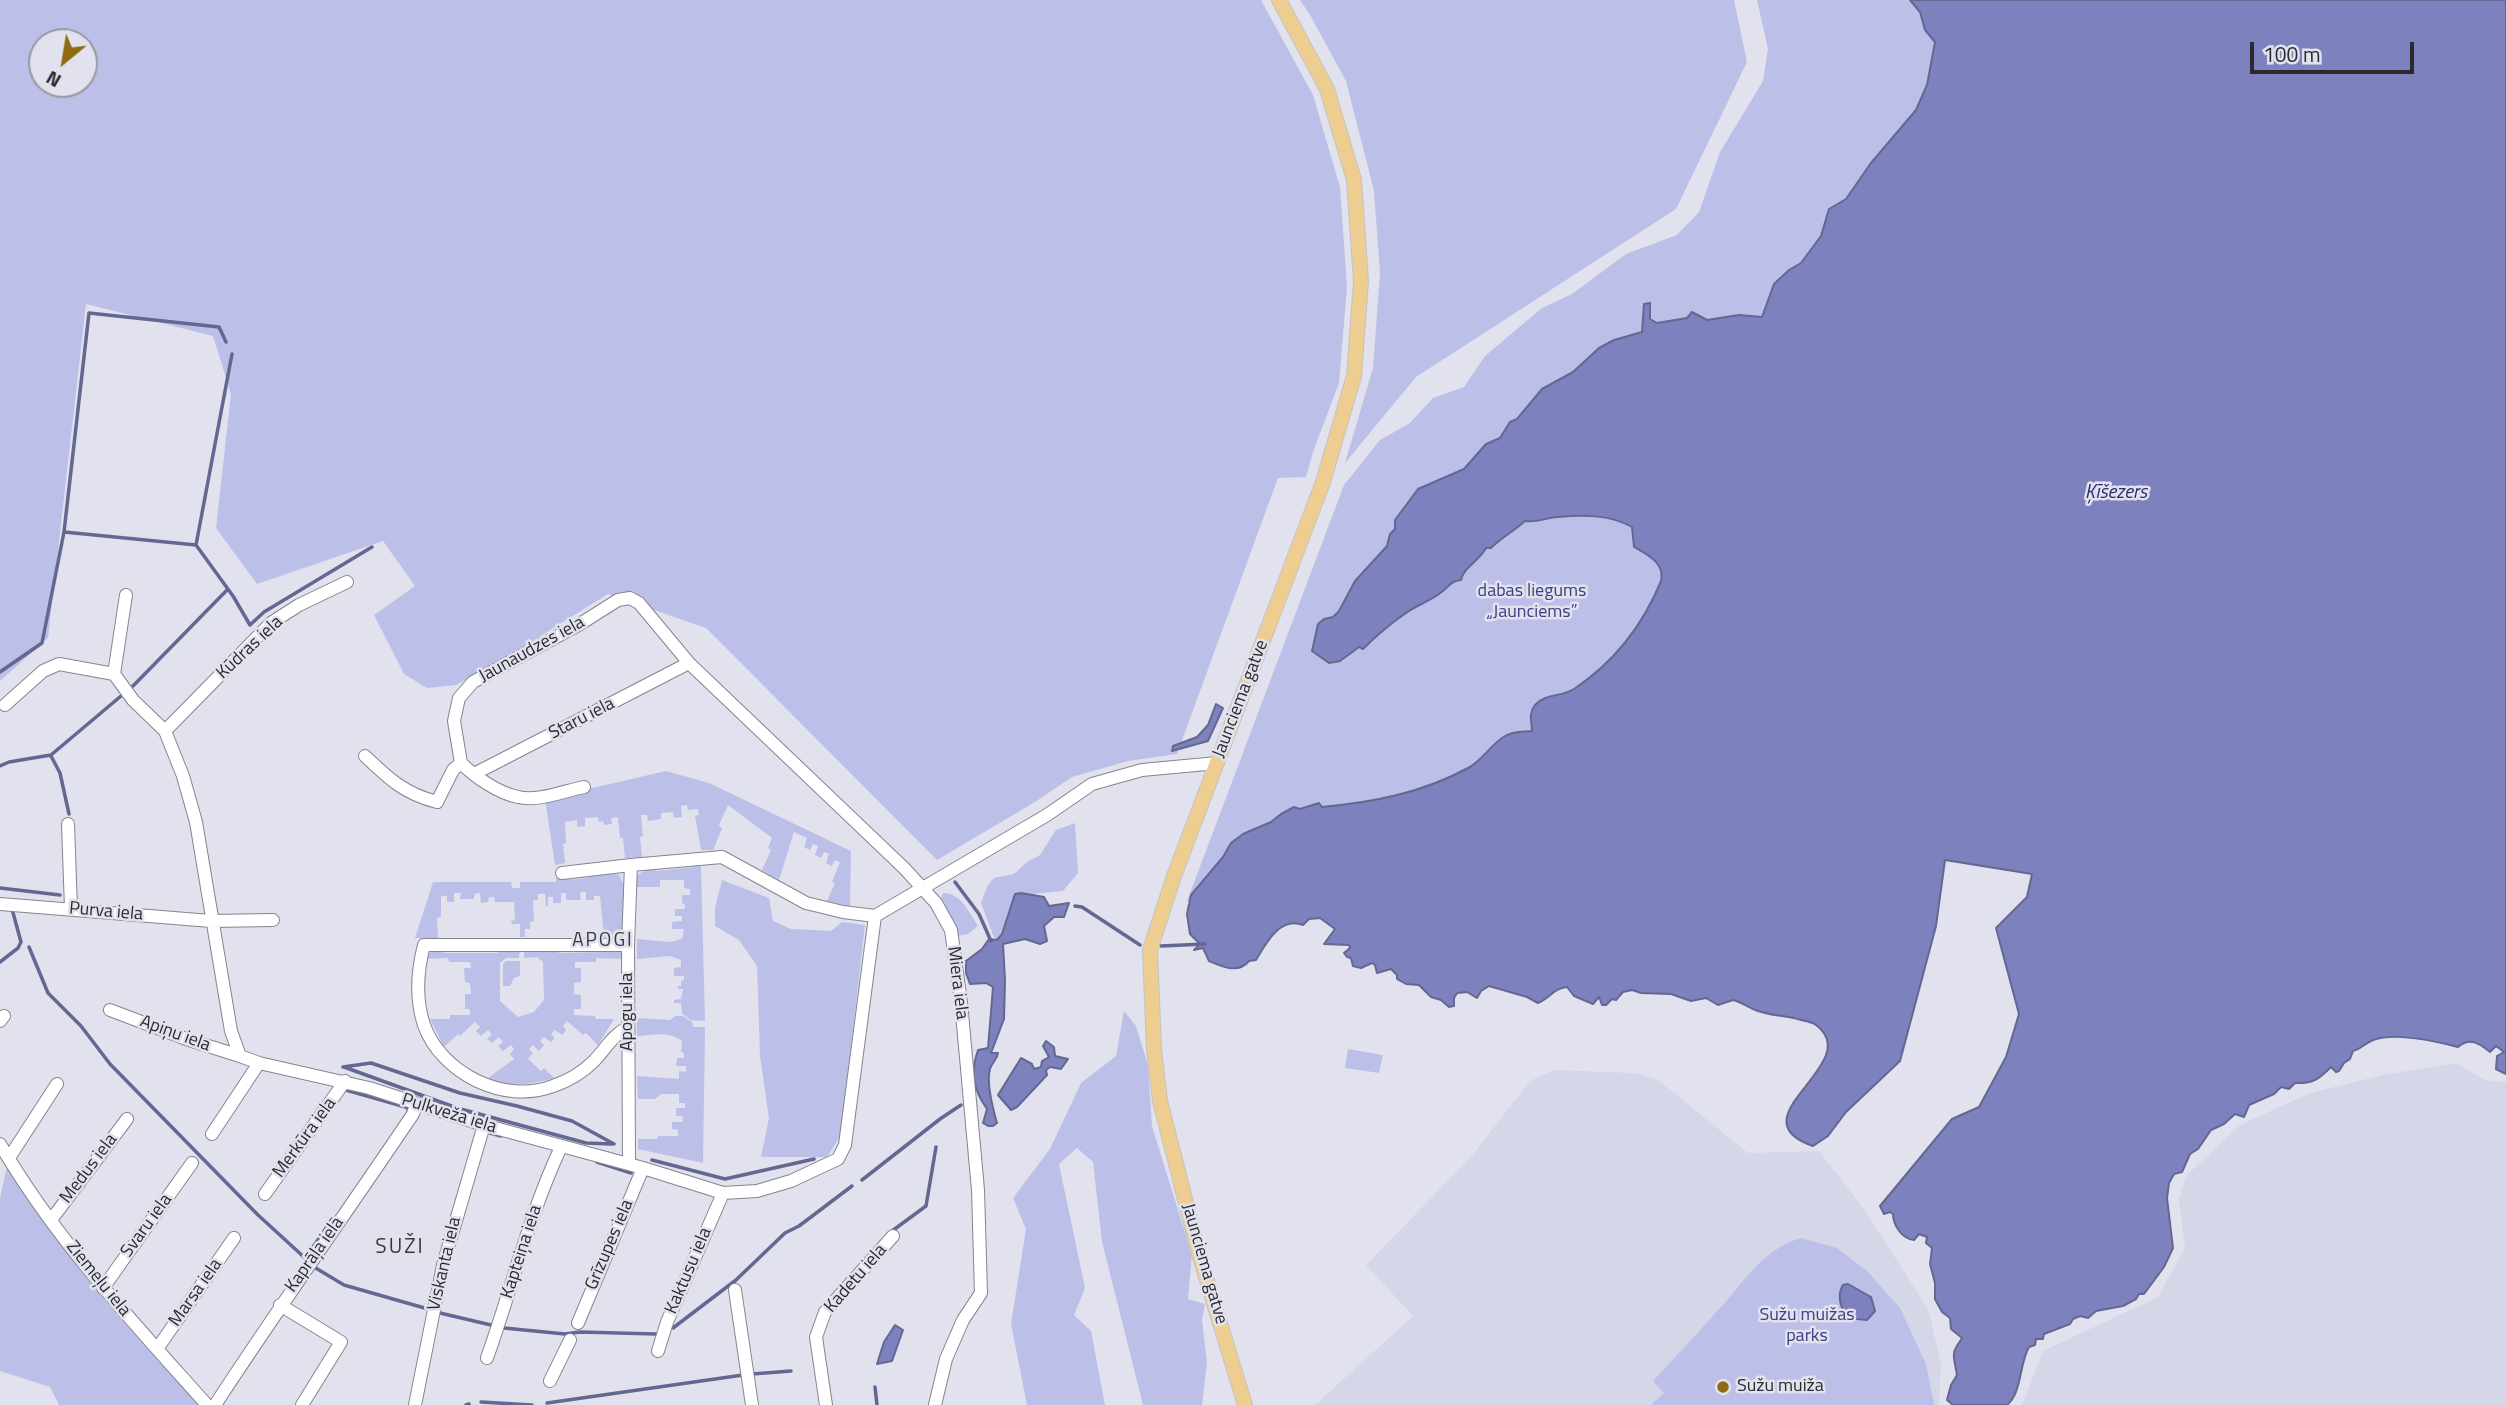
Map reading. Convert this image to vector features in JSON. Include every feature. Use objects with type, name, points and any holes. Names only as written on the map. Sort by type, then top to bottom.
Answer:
[{"type":"main road","name":"Jaunciema gatve","points":[[1245,1405],[1199,1254],[1160,1101],[1156,1076],[1150,950],[1174,876],[1323,482],[1354,376],[1361,281],[1354,180],[1327,89],[1279,0]]},
{"type":"street","name":"Kūdras iela","points":[[165,731],[271,623],[299,605],[346,582]]},
{"type":"street","points":[[114,674],[126,594]]},
{"type":"street","name":"Miera iela","points":[[630,598],[639,603],[689,663],[923,888],[936,903],[951,930],[961,1002],[978,1189],[981,1293],[963,1320],[946,1359],[936,1405]]},
{"type":"street","name":"Jaunaudzes iela","points":[[461,763],[454,721],[459,698],[473,682],[580,624],[618,600],[630,598]]},
{"type":"street","name":"Staru iela","points":[[474,774],[689,663]]},
{"type":"street","points":[[5,705],[43,671],[59,664],[114,674],[133,700],[165,731],[183,776],[196,822],[231,1031],[240,1056]]},
{"type":"street","points":[[365,756],[396,785],[438,803],[453,769],[461,763],[502,792],[519,798],[534,798],[584,787]]},
{"type":"street","points":[[562,873],[722,857],[806,902],[843,912],[875,916],[1047,815],[1092,784],[1142,770],[1217,763]]},
{"type":"street","points":[[68,824],[71,909]]},
{"type":"street","name":"Apogu iela","points":[[629,1164],[628,945],[631,865]]},
{"type":"street","name":"Purva iela","points":[[0,904],[211,921],[273,920]]},
{"type":"street","name":"Pulkveža iela","points":[[240,1056],[259,1063],[345,1082],[484,1125],[723,1192],[757,1191],[791,1181],[838,1159],[845,1145],[875,916]]},
{"type":"street","points":[[628,945],[424,945],[418,967],[417,992],[424,1025],[443,1055],[454,1066],[486,1085],[502,1090],[550,1088],[581,1071],[614,1036],[628,1027]]},
{"type":"street","name":"Apiņu iela","points":[[110,1010],[240,1056]]},
{"type":"street","points":[[212,1134],[259,1063]]},
{"type":"street","name":"Merkūra iela","points":[[265,1194],[345,1082]]},
{"type":"street","points":[[9,1158],[57,1084]]},
{"type":"street","name":"Kaprāļa iela","points":[[215,1405],[280,1305],[413,1114],[416,1105]]},
{"type":"street","name":"Medus iela","points":[[51,1220],[128,1119]]},
{"type":"street","name":"Viskanta iela","points":[[415,1405],[443,1265],[484,1125]]},
{"type":"street","name":"Ziemeļu iela","points":[[0,1143],[51,1220],[103,1288],[207,1405]]},
{"type":"street","name":"Kapteiņa iela","points":[[487,1358],[524,1240],[561,1147]]},
{"type":"street","name":"Svaru iela","points":[[103,1288],[192,1163]]},
{"type":"street","name":"Grīzupes iela","points":[[578,1323],[643,1168]]},
{"type":"street","name":"Kaktusu iela","points":[[658,1351],[667,1322],[723,1192]]},
{"type":"street","name":"Kadetu iela","points":[[826,1405],[816,1337],[820,1324],[825,1312],[893,1236]]},
{"type":"street","name":"Marsa iela","points":[[157,1349],[234,1238]]},
{"type":"street","points":[[735,1290],[752,1405]]},
{"type":"street","points":[[280,1305],[341,1342],[302,1405]]},
{"type":"street","points":[[550,1381],[570,1340]]},
{"type":"shaded area","points":[[2456,1063],[2485,1080],[2506,1082],[2506,1405],[2022,1405],[2043,1351],[2158,1297],[2185,1248],[2179,1200],[2186,1176],[2240,1125],[2310,1093],[2382,1075]]},
{"type":"shaded area","points":[[1553,1070],[1635,1073],[1657,1079],[1748,1153],[1819,1151],[1864,1209],[1928,1309],[1941,1362],[1939,1405],[1315,1405],[1413,1316],[1366,1265],[1471,1157],[1530,1081]]},
{"type":"green space","points":[[0,0],[1261,0],[1313,95],[1340,187],[1347,287],[1339,383],[1306,477],[1278,478],[1177,754],[1128,761],[1072,777],[937,860],[706,628],[608,594],[456,685],[427,688],[404,674],[374,615],[415,586],[383,541],[257,584],[216,528],[231,394],[213,336],[86,304],[48,638],[0,681]]},
{"type":"green space","points":[[1300,0],[1734,0],[1747,62],[1676,209],[1416,377],[1345,463],[1373,368],[1380,273],[1374,191],[1346,81]]},
{"type":"green space","name":"dabas liegums „Jaunciems”","points":[[1757,0],[2010,0],[1761,643],[1230,905],[1187,901],[1344,485],[1380,440],[1410,423],[1433,398],[1464,387],[1485,356],[1542,308],[1572,294],[1626,254],[1677,235],[1699,212],[1720,152],[1763,81],[1768,49]]},
{"type":"green space","points":[[666,771],[709,783],[851,851],[850,907],[827,901],[840,862],[835,860],[832,866],[826,863],[829,854],[824,852],[821,858],[815,855],[818,846],[813,844],[810,850],[804,847],[807,838],[794,832],[779,880],[762,870],[771,850],[768,848],[772,838],[728,805],[719,825],[722,829],[713,850],[701,850],[695,816],[699,815],[698,809],[688,810],[687,805],[681,806],[682,817],[674,818],[673,812],[661,813],[661,819],[648,821],[647,815],[641,815],[642,857],[625,858],[618,817],[611,818],[612,824],[604,825],[603,821],[599,822],[598,817],[585,818],[585,826],[577,827],[577,820],[565,822],[565,863],[555,865],[545,799]]},
{"type":"green space","points":[[1075,823],[1078,873],[1063,891],[1021,893],[1002,934],[995,940],[981,903],[988,885],[994,878],[1014,874],[1040,855],[1056,830]]},
{"type":"green space","points":[[697,863],[701,866],[705,1021],[691,1020],[682,1014],[681,1003],[674,1003],[674,1000],[681,999],[683,989],[678,989],[678,986],[681,986],[684,976],[674,976],[674,968],[681,967],[681,960],[670,956],[637,959],[637,939],[670,942],[682,939],[684,929],[672,929],[672,922],[682,921],[682,916],[675,916],[675,909],[685,909],[682,895],[690,895],[690,889],[684,888],[684,880],[660,880],[660,887],[637,887],[637,875],[649,868],[657,871],[694,867]]},
{"type":"green space","points":[[602,872],[619,875],[624,885],[624,930],[616,937],[604,937],[600,896],[594,896],[594,900],[586,900],[586,892],[580,892],[581,900],[566,900],[566,893],[561,893],[561,903],[553,903],[553,897],[548,897],[548,906],[545,894],[538,894],[538,900],[533,900],[534,921],[530,922],[530,929],[525,929],[525,937],[520,937],[520,924],[512,924],[511,921],[515,920],[514,902],[495,902],[494,897],[489,897],[488,902],[481,903],[480,893],[474,894],[474,899],[460,899],[461,893],[454,893],[454,902],[447,902],[447,896],[441,896],[441,917],[437,918],[438,938],[415,938],[433,882],[511,882],[512,888],[520,888],[520,882],[556,882],[556,878],[580,879]]},
{"type":"green space","points":[[722,880],[769,898],[773,921],[791,929],[831,931],[842,922],[865,925],[841,1135],[827,1157],[761,1157],[769,1118],[760,1056],[757,966],[739,940],[715,926],[715,908]]},
{"type":"green space","points":[[943,893],[960,900],[978,926],[968,934],[957,936],[941,899]]},
{"type":"green space","points":[[503,949],[520,950],[519,958],[506,958],[500,963],[500,1001],[518,1017],[534,1012],[544,1000],[543,962],[537,957],[524,958],[524,950],[554,950],[560,953],[622,951],[622,959],[596,958],[596,962],[575,962],[575,968],[581,968],[581,982],[574,983],[574,994],[581,995],[581,1009],[574,1009],[574,1015],[614,1019],[598,1045],[586,1033],[583,1035],[567,1021],[562,1035],[555,1030],[551,1034],[555,1038],[551,1042],[544,1037],[540,1041],[544,1045],[539,1051],[533,1045],[529,1049],[533,1053],[528,1059],[541,1071],[544,1068],[554,1078],[529,1084],[513,1084],[488,1078],[514,1059],[510,1054],[514,1049],[511,1045],[503,1051],[498,1046],[503,1042],[499,1037],[492,1043],[487,1039],[492,1034],[488,1030],[481,1036],[476,1031],[480,1027],[475,1022],[444,1047],[430,1019],[470,1015],[470,1009],[465,1009],[465,994],[471,994],[470,983],[465,982],[464,968],[471,968],[470,962],[449,962],[448,958],[427,959],[428,951],[497,953]]},
{"type":"green space","points":[[506,961],[520,961],[520,976],[514,978],[510,986],[503,986],[503,964]]},
{"type":"green space","points":[[1124,1011],[1136,1026],[1148,1065],[1152,1126],[1192,1255],[1188,1299],[1205,1304],[1202,1320],[1207,1363],[1202,1405],[1143,1405],[1102,1242],[1093,1162],[1077,1148],[1059,1164],[1085,1288],[1074,1315],[1091,1331],[1105,1405],[1027,1405],[1011,1324],[1026,1229],[1013,1198],[1050,1149],[1081,1083],[1116,1056]]},
{"type":"green space","points":[[675,1016],[683,1016],[692,1022],[693,1027],[705,1027],[703,1163],[638,1149],[638,1139],[678,1136],[678,1130],[672,1129],[672,1122],[683,1122],[682,1116],[676,1116],[676,1108],[685,1108],[685,1103],[679,1103],[679,1094],[661,1094],[655,1099],[638,1099],[637,1076],[679,1079],[679,1071],[686,1072],[686,1066],[676,1066],[677,1058],[684,1058],[684,1053],[681,1052],[682,1041],[665,1035],[637,1036],[637,1018],[670,1020]]},
{"type":"green space","points":[[1348,1049],[1383,1055],[1379,1073],[1345,1068]]},
{"type":"green space","points":[[8,1162],[94,1288],[199,1405],[59,1405],[50,1387],[0,1371],[0,1198]]},
{"type":"green space","name":"Sužu muižas parks","points":[[1801,1238],[1837,1248],[1867,1271],[1900,1308],[1926,1364],[1934,1405],[1651,1405],[1664,1393],[1653,1381],[1765,1258]]},
{"type":"water","name":"Ķīšezers","points":[[1910,0],[2506,0],[2506,1074],[2496,1069],[2497,1056],[2504,1052],[2496,1046],[2490,1052],[2470,1042],[2458,1047],[2414,1038],[2380,1038],[2353,1051],[2350,1059],[2339,1071],[2336,1072],[2331,1067],[2311,1082],[2295,1083],[2289,1089],[2281,1087],[2274,1094],[2249,1105],[2244,1117],[2235,1114],[2224,1124],[2211,1130],[2198,1149],[2190,1154],[2182,1172],[2174,1174],[2169,1183],[2167,1198],[2173,1248],[2164,1267],[2144,1294],[2139,1294],[2136,1299],[2123,1306],[2096,1311],[2088,1318],[2080,1316],[2070,1324],[2044,1334],[2043,1339],[2036,1339],[2035,1345],[2029,1347],[2018,1386],[2007,1405],[1953,1405],[1947,1400],[1957,1375],[1954,1353],[1962,1338],[1951,1329],[1950,1318],[1942,1312],[1935,1299],[1935,1283],[1930,1264],[1932,1248],[1926,1243],[1927,1237],[1919,1234],[1914,1240],[1902,1234],[1896,1227],[1893,1214],[1884,1214],[1880,1206],[1952,1119],[1979,1107],[2006,1057],[2019,1014],[1996,928],[2027,897],[2032,874],[1945,860],[1936,926],[1900,1061],[1846,1112],[1828,1136],[1813,1146],[1792,1134],[1786,1121],[1792,1105],[1826,1056],[1827,1040],[1811,1022],[1765,1013],[1733,1000],[1718,1005],[1706,998],[1691,1001],[1671,994],[1632,990],[1623,992],[1616,1000],[1612,999],[1606,1005],[1602,1005],[1599,997],[1593,1004],[1574,996],[1567,987],[1559,989],[1538,1003],[1489,986],[1481,991],[1477,998],[1467,992],[1457,993],[1454,1006],[1449,1007],[1441,1000],[1431,997],[1419,985],[1406,984],[1397,979],[1391,969],[1377,973],[1372,963],[1361,968],[1353,966],[1351,958],[1344,953],[1350,948],[1349,945],[1324,944],[1335,929],[1320,918],[1309,919],[1303,925],[1287,924],[1269,939],[1256,960],[1235,968],[1209,961],[1203,948],[1194,950],[1200,944],[1190,934],[1187,914],[1191,895],[1223,857],[1231,843],[1243,834],[1271,822],[1294,807],[1300,809],[1319,803],[1322,807],[1379,799],[1451,777],[1478,761],[1505,736],[1515,732],[1532,731],[1531,715],[1539,701],[1574,689],[1602,667],[1625,642],[1654,597],[1661,581],[1660,569],[1654,560],[1634,547],[1632,527],[1596,516],[1576,516],[1525,521],[1491,548],[1486,548],[1461,580],[1410,610],[1363,649],[1359,647],[1340,661],[1329,663],[1312,651],[1318,624],[1339,611],[1355,581],[1387,546],[1390,534],[1395,529],[1395,520],[1418,489],[1464,469],[1486,444],[1500,438],[1510,422],[1517,419],[1542,389],[1573,372],[1599,348],[1614,340],[1642,332],[1644,304],[1650,303],[1650,319],[1657,323],[1687,318],[1692,312],[1707,320],[1739,315],[1762,317],[1774,284],[1801,263],[1821,236],[1829,209],[1846,199],[1871,163],[1916,110],[1927,85],[1935,42],[1925,30],[1920,12]]},
{"type":"water","points":[[1216,704],[1223,708],[1208,741],[1172,751],[1173,746],[1197,737],[1208,725]]},
{"type":"water","points":[[1015,894],[1044,897],[1049,906],[1069,903],[1064,917],[1054,917],[1044,926],[1047,941],[1040,944],[1025,939],[1003,944],[1004,1019],[991,1053],[998,1053],[989,1075],[990,1096],[997,1123],[988,1126],[983,1123],[987,1109],[976,1088],[974,1066],[978,1050],[988,1048],[993,987],[986,983],[970,984],[966,961],[982,949],[989,939],[997,940],[1002,934]]},
{"type":"water","points":[[1046,1041],[1054,1047],[1055,1056],[1068,1059],[1061,1069],[1050,1067],[1046,1070],[1047,1075],[1011,1110],[998,1095],[1021,1058],[1032,1064],[1034,1069],[1041,1067],[1042,1061],[1049,1057],[1043,1046]]},
{"type":"water","points":[[1848,1284],[1871,1297],[1875,1311],[1867,1320],[1847,1318],[1840,1302],[1840,1293],[1843,1285]]},
{"type":"water","points":[[895,1325],[903,1330],[892,1361],[877,1364],[884,1342]]},
{"type":"waterway","points":[[64,532],[89,313],[219,327],[226,342]]},
{"type":"waterway","points":[[196,545],[232,354]]},
{"type":"waterway","points":[[0,672],[42,643],[64,532],[196,545],[233,596],[250,625],[264,612],[372,547]]},
{"type":"waterway","points":[[133,686],[228,589]]},
{"type":"waterway","points":[[0,766],[51,755],[121,696]]},
{"type":"waterway","points":[[51,756],[60,773],[69,814]]},
{"type":"waterway","points":[[955,882],[979,914],[991,941]]},
{"type":"waterway","points":[[0,888],[60,895]]},
{"type":"waterway","points":[[1075,906],[1082,907],[1140,945]]},
{"type":"waterway","points":[[0,962],[18,948],[21,942],[12,909]]},
{"type":"waterway","points":[[1161,946],[1205,944]]},
{"type":"waterway","points":[[29,947],[48,993],[81,1026],[110,1064],[258,1215],[305,1258],[320,1237]]},
{"type":"waterway","points":[[343,1067],[371,1063],[460,1093],[572,1121],[614,1144]]},
{"type":"waterway","points":[[344,1067],[457,1108],[586,1143],[612,1144]]},
{"type":"waterway","points":[[346,1090],[409,1108],[408,1110]]},
{"type":"waterway","points":[[862,1180],[961,1105]]},
{"type":"waterway","points":[[490,1133],[501,1136]]},
{"type":"waterway","points":[[892,1231],[926,1206],[936,1147]]},
{"type":"waterway","points":[[652,1160],[725,1179],[814,1159]]},
{"type":"waterway","points":[[597,1162],[631,1173]]},
{"type":"waterway","points":[[673,1328],[736,1280],[785,1233],[799,1226],[852,1186]]},
{"type":"waterway","points":[[324,1231],[332,1219]]},
{"type":"waterway","points":[[314,1267],[344,1285],[428,1309]]},
{"type":"waterway","points":[[440,1313],[491,1325]]},
{"type":"waterway","points":[[504,1328],[565,1334],[656,1334]]},
{"type":"waterway","points":[[752,1374],[791,1371]]},
{"type":"waterway","points":[[547,1403],[743,1375]]},
{"type":"waterway","points":[[875,1387],[877,1405]]},
{"type":"waterway","points":[[481,1402],[532,1405]]},
{"type":"place","name":"Sužu muiža","points":[[1723,1387]]},
{"type":"district","name":"APOGI","points":[[603,941]]},
{"type":"district","name":"SUŽI","points":[[400,1248]]}]
